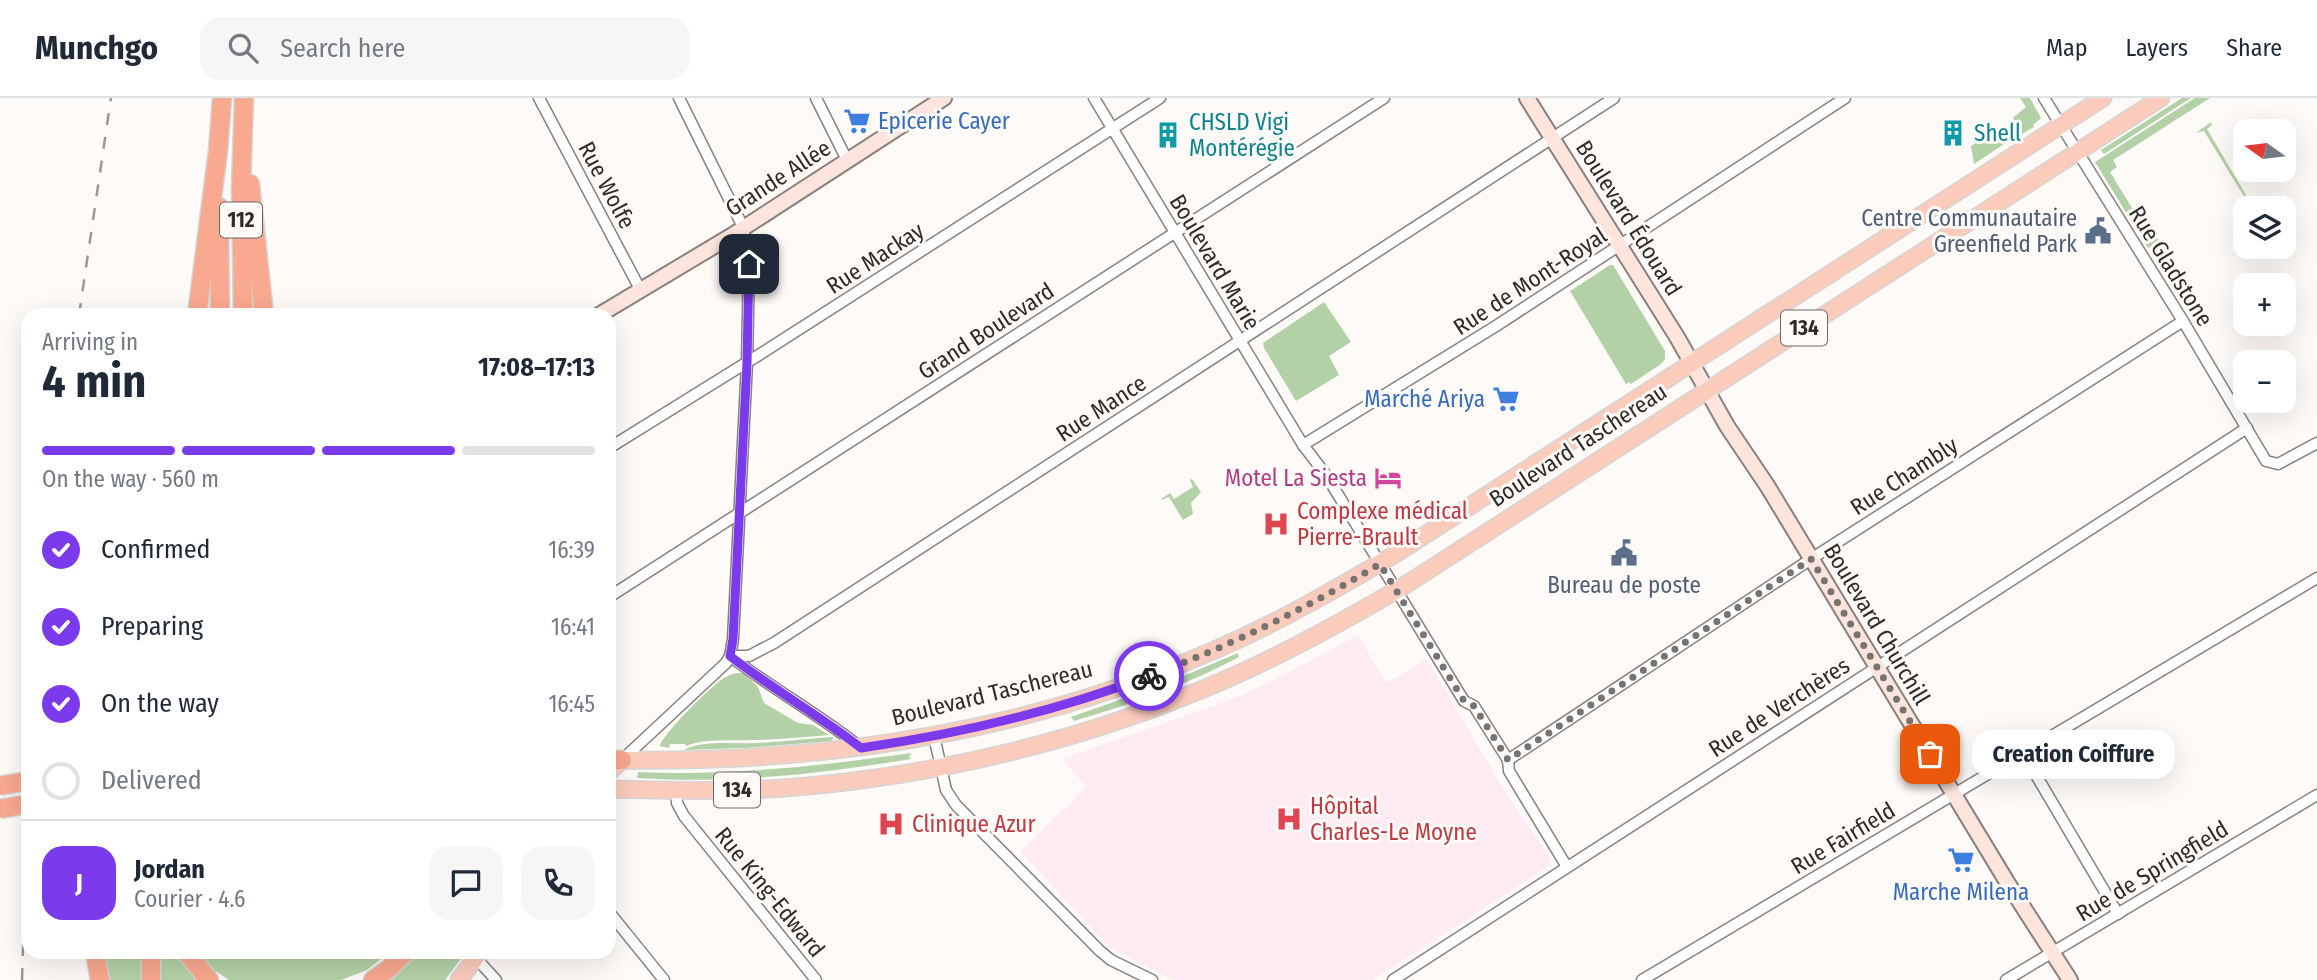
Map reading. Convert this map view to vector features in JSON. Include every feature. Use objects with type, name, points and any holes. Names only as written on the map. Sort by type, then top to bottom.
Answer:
[{"type":"highway","points":[[198,308],[222,98]]},
{"type":"highway","name":"112","points":[[243,308],[241,221],[244,98]]},
{"type":"highway","points":[[243,125],[263,308]]},
{"type":"highway","points":[[218,151],[220,308]]},
{"type":"highway","points":[[0,786],[21,782]]},
{"type":"highway","points":[[0,809],[21,805]]},
{"type":"highway","points":[[96,959],[100,980]]},
{"type":"highway","points":[[151,959],[151,980]]},
{"type":"highway","points":[[192,959],[209,980]]},
{"type":"highway","points":[[373,980],[399,959]]},
{"type":"main road","name":"Boulevard Taschereau","points":[[616,764],[741,759],[861,748],[934,736],[1056,707],[1164,671],[1260,629],[1380,564],[2103,98]]},
{"type":"main road","name":"Boulevard Taschereau","points":[[616,789],[739,790],[817,785],[941,766],[1054,740],[1178,699],[1286,652],[1396,590],[2161,98]]},
{"type":"main road","points":[[459,980],[475,959]]},
{"type":"street","name":"Rue Wolfe","points":[[540,98],[639,289]]},
{"type":"street","points":[[616,761],[721,668],[730,656],[733,639],[747,363],[749,264],[743,227],[679,98]]},
{"type":"street","points":[[816,98],[847,160]]},
{"type":"street","name":"Grande Allée","points":[[610,308],[743,227],[944,98]]},
{"type":"street","name":"Boulevard Marie","points":[[1094,98],[1303,445],[1326,475],[1464,701],[1474,706],[1508,760],[1509,771],[1567,867]]},
{"type":"street","name":"Rue Mackay","points":[[616,444],[747,363],[1160,98]]},
{"type":"street","name":"Grand Boulevard","points":[[616,593],[1384,98]]},
{"type":"street","name":"Boulevard Édouard","points":[[1527,98],[1692,363]]},
{"type":"street","name":"Rue Mance","points":[[730,656],[750,656],[768,646],[1614,98]]},
{"type":"street","name":"Rue de Mont-Royal","points":[[1303,445],[1496,326],[1845,98]]},
{"type":"street","name":"Rue Gladstone","points":[[2044,98],[2247,428]]},
{"type":"street","name":"Rue Chambly","points":[[1508,760],[1811,559],[2183,321]]},
{"type":"street","name":"Boulevard Churchill","points":[[1692,363],[1706,391],[2070,980]]},
{"type":"street","points":[[2247,428],[2266,461],[2272,464],[2287,461],[2317,443]]},
{"type":"street","name":"Rue de Verchères","points":[[1393,980],[2247,428]]},
{"type":"street","name":"Rue Fairfield","points":[[1642,980],[2317,578]]},
{"type":"street","points":[[730,656],[769,686],[836,728],[861,748]]},
{"type":"street","points":[[934,736],[947,793],[953,802],[1100,951],[1111,960],[1152,980]]},
{"type":"street","points":[[2023,753],[2118,914]]},
{"type":"street","name":"Rue King-Edward","points":[[676,791],[681,812],[816,980]]},
{"type":"street","name":"Rue de Springfield","points":[[2006,980],[2317,795]]},
{"type":"street","points":[[616,921],[664,980]]},
{"type":"street","points":[[481,959],[496,980]]},
{"type":"shaded area","name":"Hôpital Charles-Le Moyne","points":[[1358,635],[1386,683],[1427,659],[1502,787],[1550,857],[1549,866],[1373,980],[1172,980],[1110,948],[1020,851],[1087,787],[1062,759],[1233,699]]},
{"type":"green space","points":[[2020,98],[2030,98],[2041,118],[2034,127],[2022,134],[2013,118],[2026,107]]},
{"type":"green space","points":[[2182,98],[2191,98],[2104,154],[2101,150]]},
{"type":"green space","points":[[2195,98],[2210,98],[2113,160],[2117,167],[2110,172],[2151,239],[2156,237],[2160,241],[2148,248],[2095,162]]},
{"type":"green space","points":[[2211,122],[2212,125],[2207,129],[2233,173],[2233,178],[2204,131],[2196,133]]},
{"type":"green space","points":[[1996,130],[2007,142],[1974,164],[1971,146]]},
{"type":"green space","points":[[2235,182],[2238,182],[2246,195],[2244,196]]},
{"type":"green space","points":[[1613,265],[1665,351],[1665,359],[1661,364],[1631,384],[1626,384],[1570,291]]},
{"type":"green space","points":[[1324,302],[1351,342],[1329,356],[1339,375],[1296,401],[1263,343]]},
{"type":"green space","points":[[1192,479],[1201,492],[1191,503],[1193,514],[1183,520],[1169,497],[1161,499],[1170,493],[1174,499],[1193,487],[1190,480]]},
{"type":"green space","points":[[1238,653],[1239,657],[1219,667],[1158,693],[1074,721],[1071,717],[1167,683]]},
{"type":"green space","points":[[739,673],[745,674],[758,687],[764,703],[798,723],[813,725],[829,735],[709,741],[686,746],[670,744],[669,748],[660,746],[678,722],[709,690],[724,678]]},
{"type":"green space","points":[[834,738],[831,741],[683,750],[709,744],[764,743]]},
{"type":"green space","points":[[911,753],[911,759],[775,776],[706,780],[637,778],[638,772],[707,773],[775,769]]},
{"type":"green space","points":[[103,959],[146,959],[145,980],[106,980]]},
{"type":"green space","points":[[158,959],[182,959],[197,980],[157,980]]},
{"type":"green space","points":[[204,959],[381,959],[367,970],[341,980],[229,980],[211,968]]},
{"type":"green space","points":[[409,959],[461,959],[445,980],[387,980]]},
{"type":"railway","points":[[80,308],[111,98]]},
{"type":"railway","points":[[22,980],[23,959]]},
{"type":"way so far","points":[[1149,676],[1260,629],[1380,564],[1464,701],[1474,706],[1508,760],[1811,559],[1930,754]]},
{"type":"place","name":"Epicerie Cayer","points":[[857,121]]},
{"type":"place","name":"Shell","points":[[1953,133]]},
{"type":"place","name":"CHSLD Vigi Montérégie","points":[[1168,135]]},
{"type":"place","name":"Centre Communautaire Greenfield Park","points":[[2098,231]]},
{"type":"place","name":"Marché Ariya","points":[[1506,399]]},
{"type":"place","name":"Motel La Siesta","points":[[1388,478]]},
{"type":"place","name":"Complexe médical Pierre-Brault","points":[[1276,524]]},
{"type":"place","name":"Bureau de poste","points":[[1624,553]]},
{"type":"place","name":"Creation Coiffure","points":[[1930,754]]},
{"type":"place","name":"Hôpital Charles-Le Moyne","points":[[1289,819]]},
{"type":"place","name":"Clinique Azur","points":[[891,824]]},
{"type":"place","name":"Marche Milena","points":[[1961,860]]},
{"type":"route","points":[[749,264],[747,363],[730,656],[769,686],[836,728],[861,748],[934,736],[1030,714],[1084,699],[1149,676]]}]
